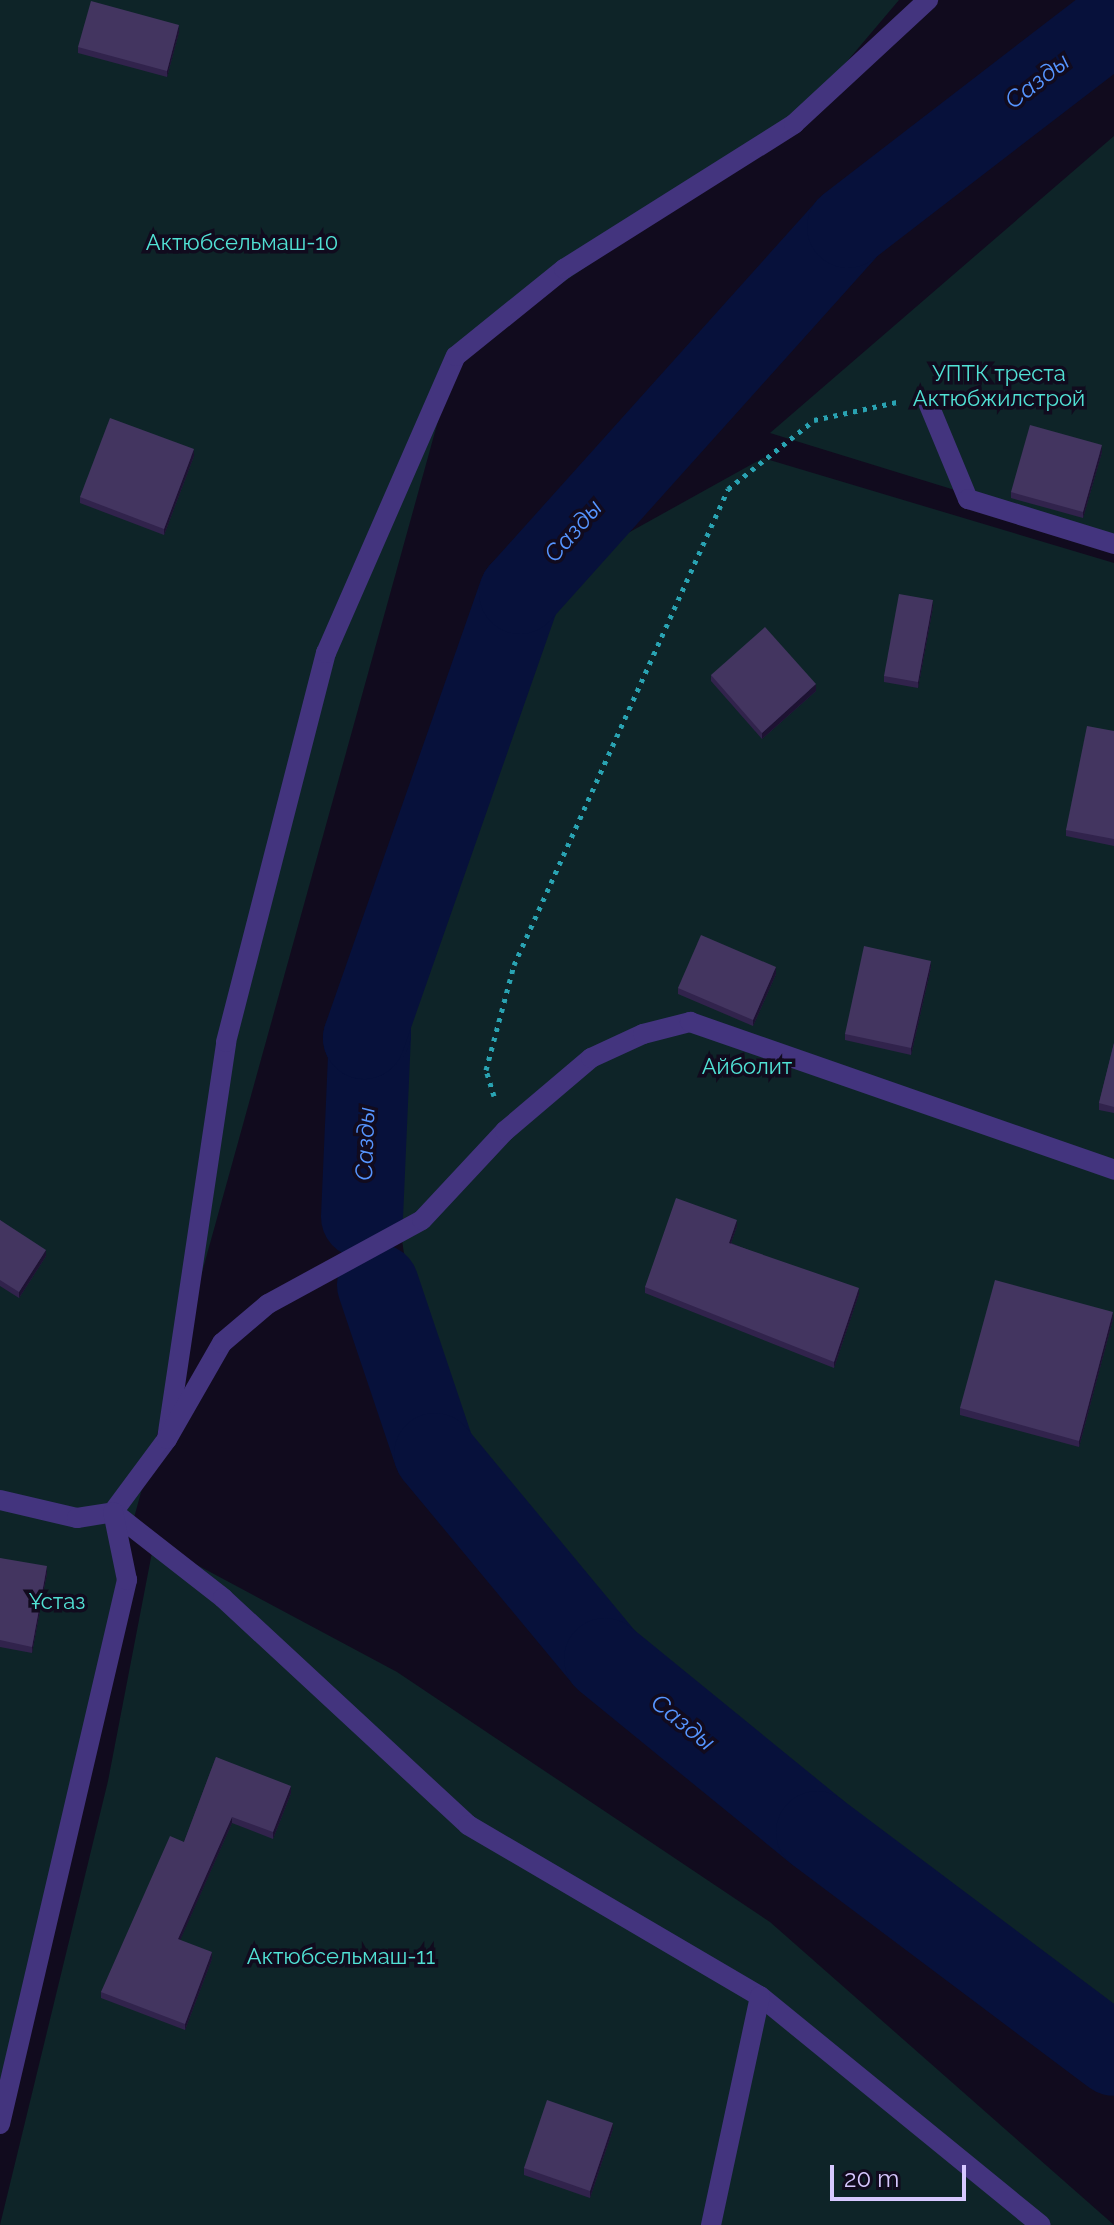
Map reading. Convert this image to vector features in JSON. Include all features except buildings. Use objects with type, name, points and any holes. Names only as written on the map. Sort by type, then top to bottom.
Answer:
[{"type":"lane","points":[[167,1439],[226,1042],[326,653],[456,356],[564,269],[794,124],[928,0]]},
{"type":"lane","points":[[929,405],[968,499],[1114,544]]},
{"type":"lane","points":[[0,1500],[77,1518],[113,1512],[167,1439],[222,1343],[268,1304],[422,1220],[505,1131],[591,1058],[690,1022],[1114,1170]]},
{"type":"lane","points":[[113,1512],[223,1598],[468,1825],[760,1996],[1041,2225]]},
{"type":"lane","points":[[0,2124],[127,1580],[113,1512]]},
{"type":"lane","points":[[711,2225],[760,1996]]},
{"type":"path","points":[[505,1131],[486,1070],[514,965],[728,489],[814,420],[863,404],[929,405]]},
{"type":"green space","name":"Актюбсельмаш-10","points":[[0,0],[899,0],[794,124],[456,356],[122,1561],[0,2091]]},
{"type":"green space","name":"УПТК треста Актюбжилстрой","points":[[1114,136],[1114,539],[770,433]]},
{"type":"green space","name":"Айболит","points":[[763,458],[1114,563],[1114,2053],[605,1659],[435,1454],[370,1033],[520,593]]},
{"type":"green space","name":"Актюбсельмаш-11","points":[[154,1542],[397,1672],[770,1922],[1114,2225],[0,2225],[108,1781]]},
{"type":"waterway","name":"Сазды","points":[[362,1217],[370,1033],[364,1038],[520,593],[848,227],[1114,22]]},
{"type":"waterway","name":"Сазды","points":[[378,1285],[435,1454],[605,1659],[817,1832],[1114,2055]]},
{"type":"park label","name":"Ұстаз","points":[[57,1602]]}]
